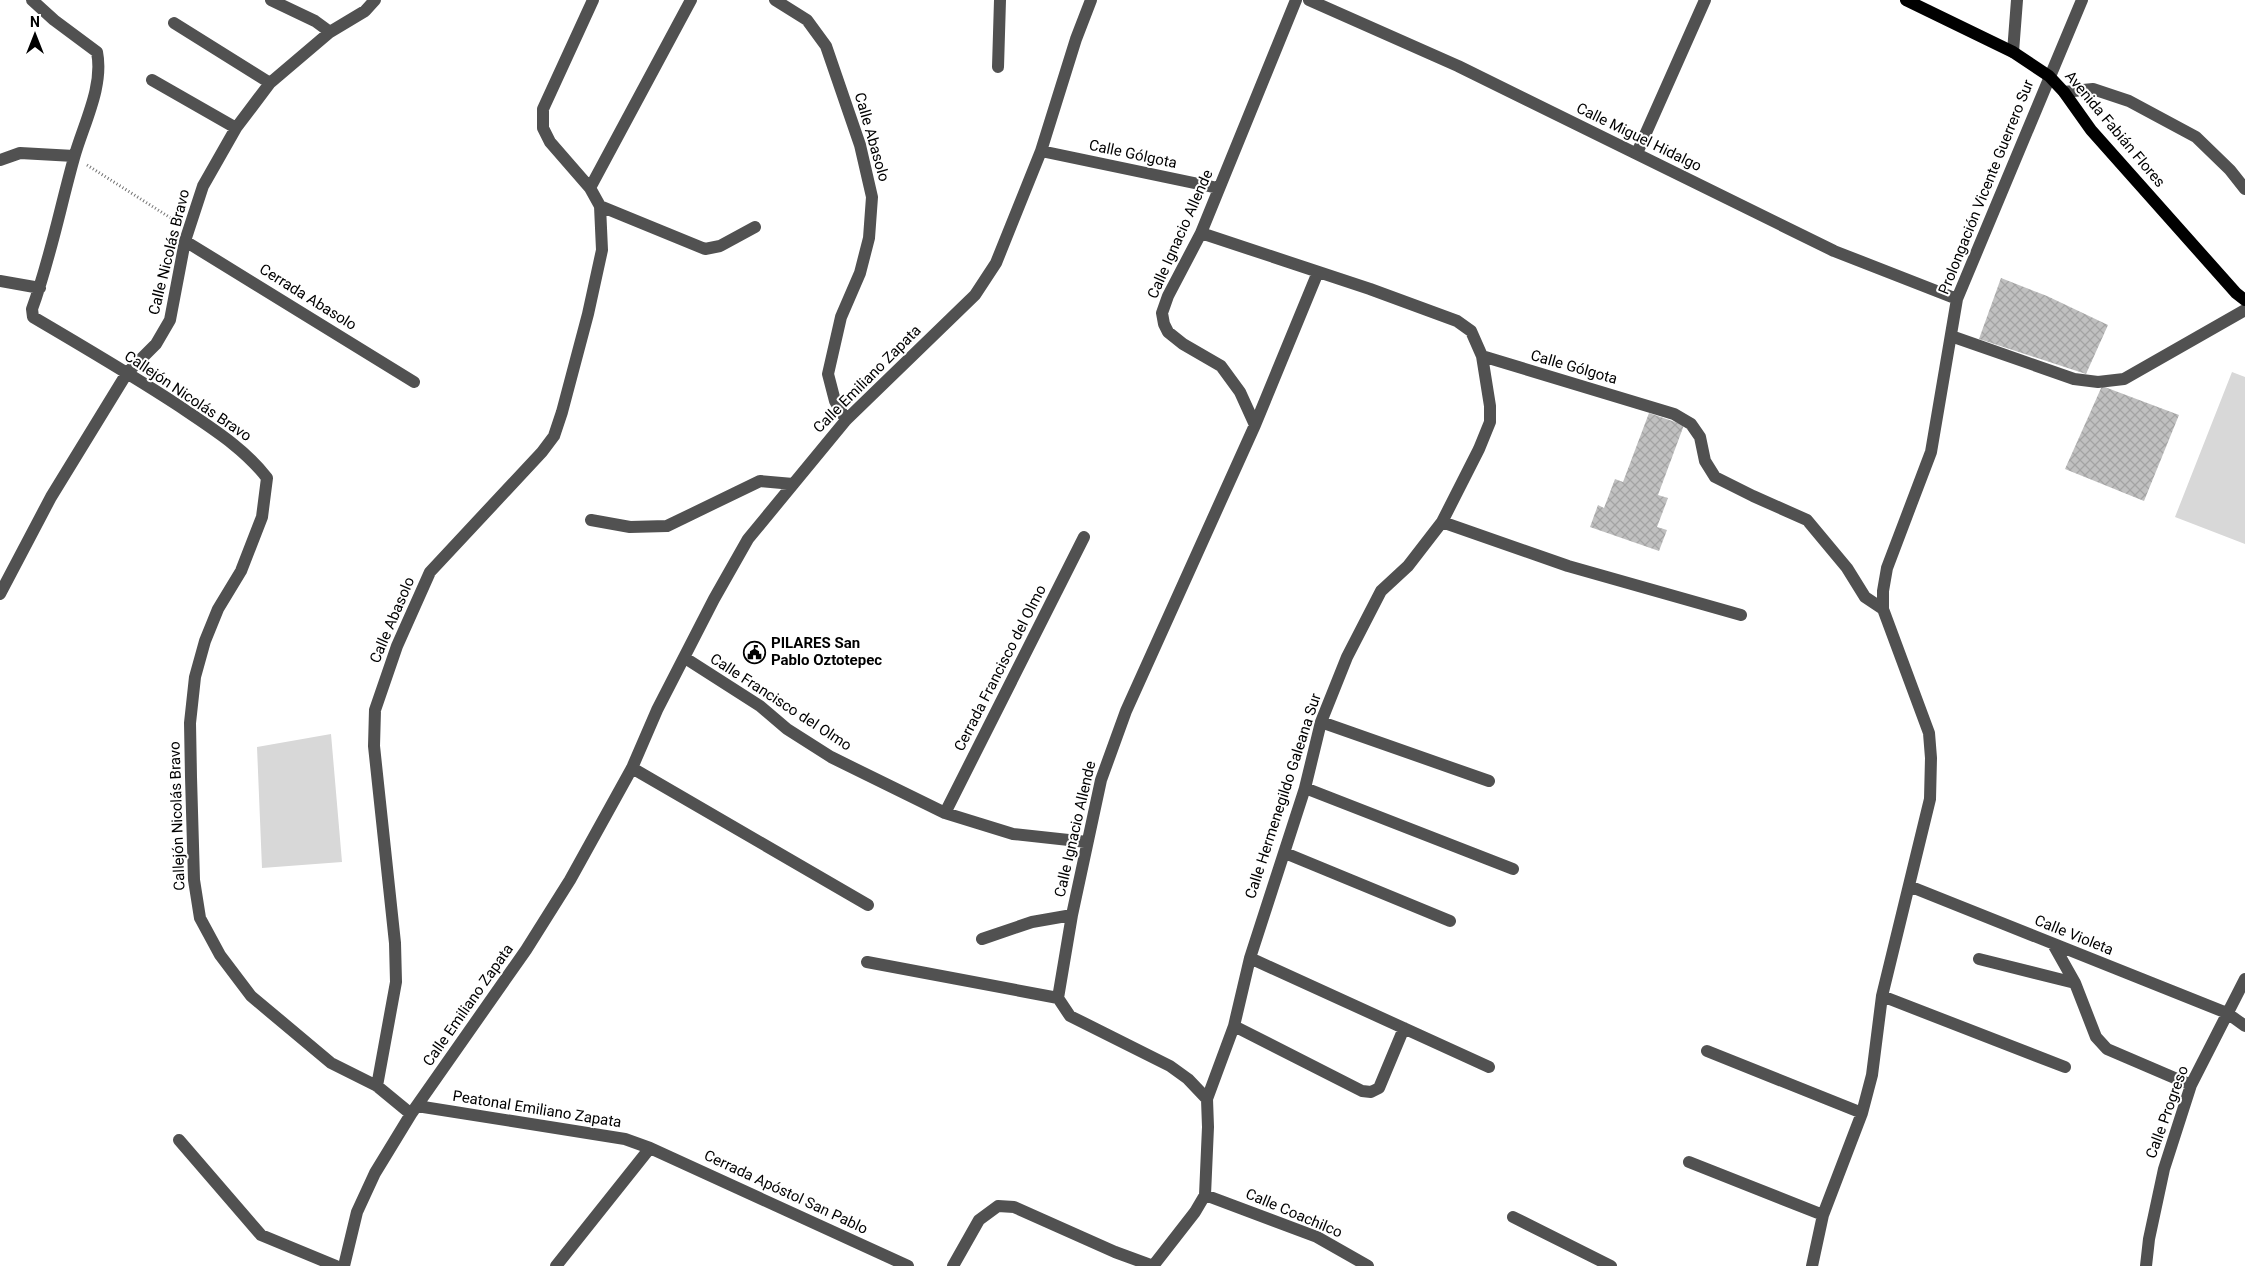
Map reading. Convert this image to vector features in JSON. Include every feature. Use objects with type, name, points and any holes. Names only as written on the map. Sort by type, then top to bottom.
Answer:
[{"type":"main road","name":"Avenida Fabián Flores","points":[[1906,0],[2013,52],[2049,76],[2064,92],[2091,130],[2236,294],[2245,300]]},
{"type":"street","name":"Callejón Nicolás Bravo","points":[[32,0],[54,20],[97,52],[100,66],[97,85],[74,156],[40,288],[32,308],[33,318],[127,373],[229,439],[252,459],[267,478],[262,517],[241,571],[218,610],[205,641],[195,677],[190,723],[191,777],[194,880],[200,918],[220,955],[251,996],[331,1063],[377,1086],[414,1110]]},
{"type":"street","points":[[271,0],[315,21],[330,32]]},
{"type":"street","name":"Calle Nicolás Bravo","points":[[1,587],[51,497],[127,373],[156,344],[170,320],[187,235],[203,186],[236,128],[270,84],[330,32],[364,11],[374,0]]},
{"type":"street","name":"Calle Abasolo","points":[[377,1086],[396,982],[395,943],[374,746],[375,710],[397,646],[430,572],[542,452],[554,436],[588,314],[602,250],[600,206],[590,188],[550,142],[543,128],[542,109],[593,0]]},
{"type":"street","points":[[590,188],[691,0]]},
{"type":"street","name":"Calle Abasolo","points":[[775,0],[807,20],[826,46],[860,145],[872,197],[869,238],[860,273],[841,318],[828,374],[835,401],[846,420]]},
{"type":"street","points":[[998,67],[1000,0]]},
{"type":"street","name":"Calle Emiliano Zapata","points":[[344,1266],[357,1212],[375,1173],[414,1110],[526,950],[570,880],[632,768],[657,710],[714,599],[748,539],[846,420],[975,295],[996,263],[1041,151],[1076,39],[1092,0]]},
{"type":"street","name":"Calle Ignacio Allende","points":[[1255,425],[1240,392],[1221,366],[1183,344],[1168,332],[1164,324],[1162,312],[1168,296],[1201,233],[1296,0]]},
{"type":"street","name":"Calle Miguel Hidalgo","points":[[1309,0],[1458,66],[1554,115],[1834,251],[1957,299]]},
{"type":"street","points":[[1637,154],[1705,0]]},
{"type":"street","points":[[2013,52],[2017,0]]},
{"type":"street","name":"Prolongación Vicente Guerrero Sur","points":[[1812,1266],[1823,1215],[1862,1113],[1872,1075],[1882,996],[1930,799],[1931,758],[1929,733],[1883,608],[1882,591],[1887,568],[1931,452],[1957,299],[2082,0]]},
{"type":"street","points":[[174,23],[270,84]]},
{"type":"street","points":[[152,80],[236,128]]},
{"type":"street","points":[[2064,92],[2093,89],[2129,101],[2196,137],[2230,170],[2245,189]]},
{"type":"street","name":"Calle Gólgota","points":[[1041,151],[1218,188]]},
{"type":"street","points":[[0,160],[20,153],[74,156]]},
{"type":"street","points":[[600,206],[705,249],[720,246],[755,227]]},
{"type":"street","points":[[1201,233],[1458,320],[1471,331],[1482,356]]},
{"type":"street","name":"Cerrada Abasolo","points":[[187,235],[414,382]]},
{"type":"street","name":"Calle Ignacio Allende","points":[[1058,998],[1072,915],[1101,780],[1126,711],[1255,425],[1318,272]]},
{"type":"street","points":[[0,281],[40,288]]},
{"type":"street","points":[[1951,336],[2074,378],[2107,381],[2124,380],[2245,310]]},
{"type":"street","name":"Calle Gólgota","points":[[1482,356],[1674,414],[1691,424],[1700,438],[1705,461],[1715,477],[1807,520],[1847,568],[1865,597],[1883,608]]},
{"type":"street","name":"Calle Hermenegildo Galeana Sur","points":[[1153,1266],[1195,1212],[1205,1195],[1208,1127],[1207,1099],[1234,1026],[1250,958],[1305,788],[1321,722],[1347,657],[1381,591],[1408,566],[1442,522],[1479,449],[1490,422],[1490,406],[1482,356]]},
{"type":"street","points":[[591,520],[630,527],[667,526],[760,481],[793,484]]},
{"type":"street","points":[[1442,522],[1568,566],[1741,615]]},
{"type":"street","name":"Cerrada Francisco del Olmo","points":[[945,813],[1084,537]]},
{"type":"street","name":"Calle Francisco del Olmo","points":[[685,658],[760,706],[787,729],[831,757],[945,813],[1013,834],[1087,842]]},
{"type":"street","points":[[1321,722],[1489,781]]},
{"type":"street","points":[[632,768],[868,905]]},
{"type":"street","points":[[1305,788],[1513,869]]},
{"type":"street","points":[[1285,853],[1450,921]]},
{"type":"street","name":"Calle Violeta","points":[[1909,886],[2227,1013],[2245,1026]]},
{"type":"street","points":[[982,939],[1032,922],[1072,915]]},
{"type":"street","points":[[2053,944],[2075,983],[2096,1037],[2107,1048],[2191,1085]]},
{"type":"street","points":[[1250,958],[1489,1067]]},
{"type":"street","points":[[1979,959],[2075,983]]},
{"type":"street","points":[[867,962],[1058,998],[1070,1016],[1170,1066],[1188,1079],[1207,1099]]},
{"type":"street","name":"Calle Progreso","points":[[2146,1266],[2149,1239],[2164,1169],[2191,1085],[2245,979]]},
{"type":"street","points":[[1882,996],[2065,1067]]},
{"type":"street","points":[[1234,1026],[1362,1091],[1371,1092],[1379,1088],[1404,1028]]},
{"type":"street","points":[[1707,1051],[1862,1113]]},
{"type":"street","name":"Peatonal Emiliano Zapata","points":[[414,1110],[625,1140],[650,1148]]},
{"type":"street","points":[[179,1140],[261,1235],[336,1266]]},
{"type":"street","points":[[556,1266],[650,1148]]},
{"type":"street","name":"Cerrada Apóstol San Pablo","points":[[650,1148],[908,1266]]},
{"type":"street","points":[[1689,1162],[1823,1215]]},
{"type":"street","name":"Calle Coachilco","points":[[1205,1195],[1317,1237],[1368,1266]]},
{"type":"street","points":[[953,1266],[979,1220],[998,1206],[1014,1207],[1115,1252],[1153,1266]]},
{"type":"street","points":[[1514,1217],[1611,1266]]},
{"type":"path","points":[[74,156],[187,235]]},
{"type":"shaded area","points":[[2232,372],[2245,377],[2245,544],[2175,517]]},
{"type":"shaded area","points":[[331,734],[342,862],[262,868],[257,747]]},
{"type":"building","points":[[2001,278],[2047,296],[2108,325],[2086,374],[1979,339]]},
{"type":"building","points":[[2102,386],[2179,415],[2144,501],[2065,469]]},
{"type":"building","points":[[1649,413],[1684,425],[1658,495],[1668,498],[1657,527],[1667,530],[1659,551],[1590,527],[1598,505],[1604,508],[1615,479],[1623,482]]},
{"type":"place","name":"PILARES San Pablo Oztotepec","points":[[755,652]]}]
